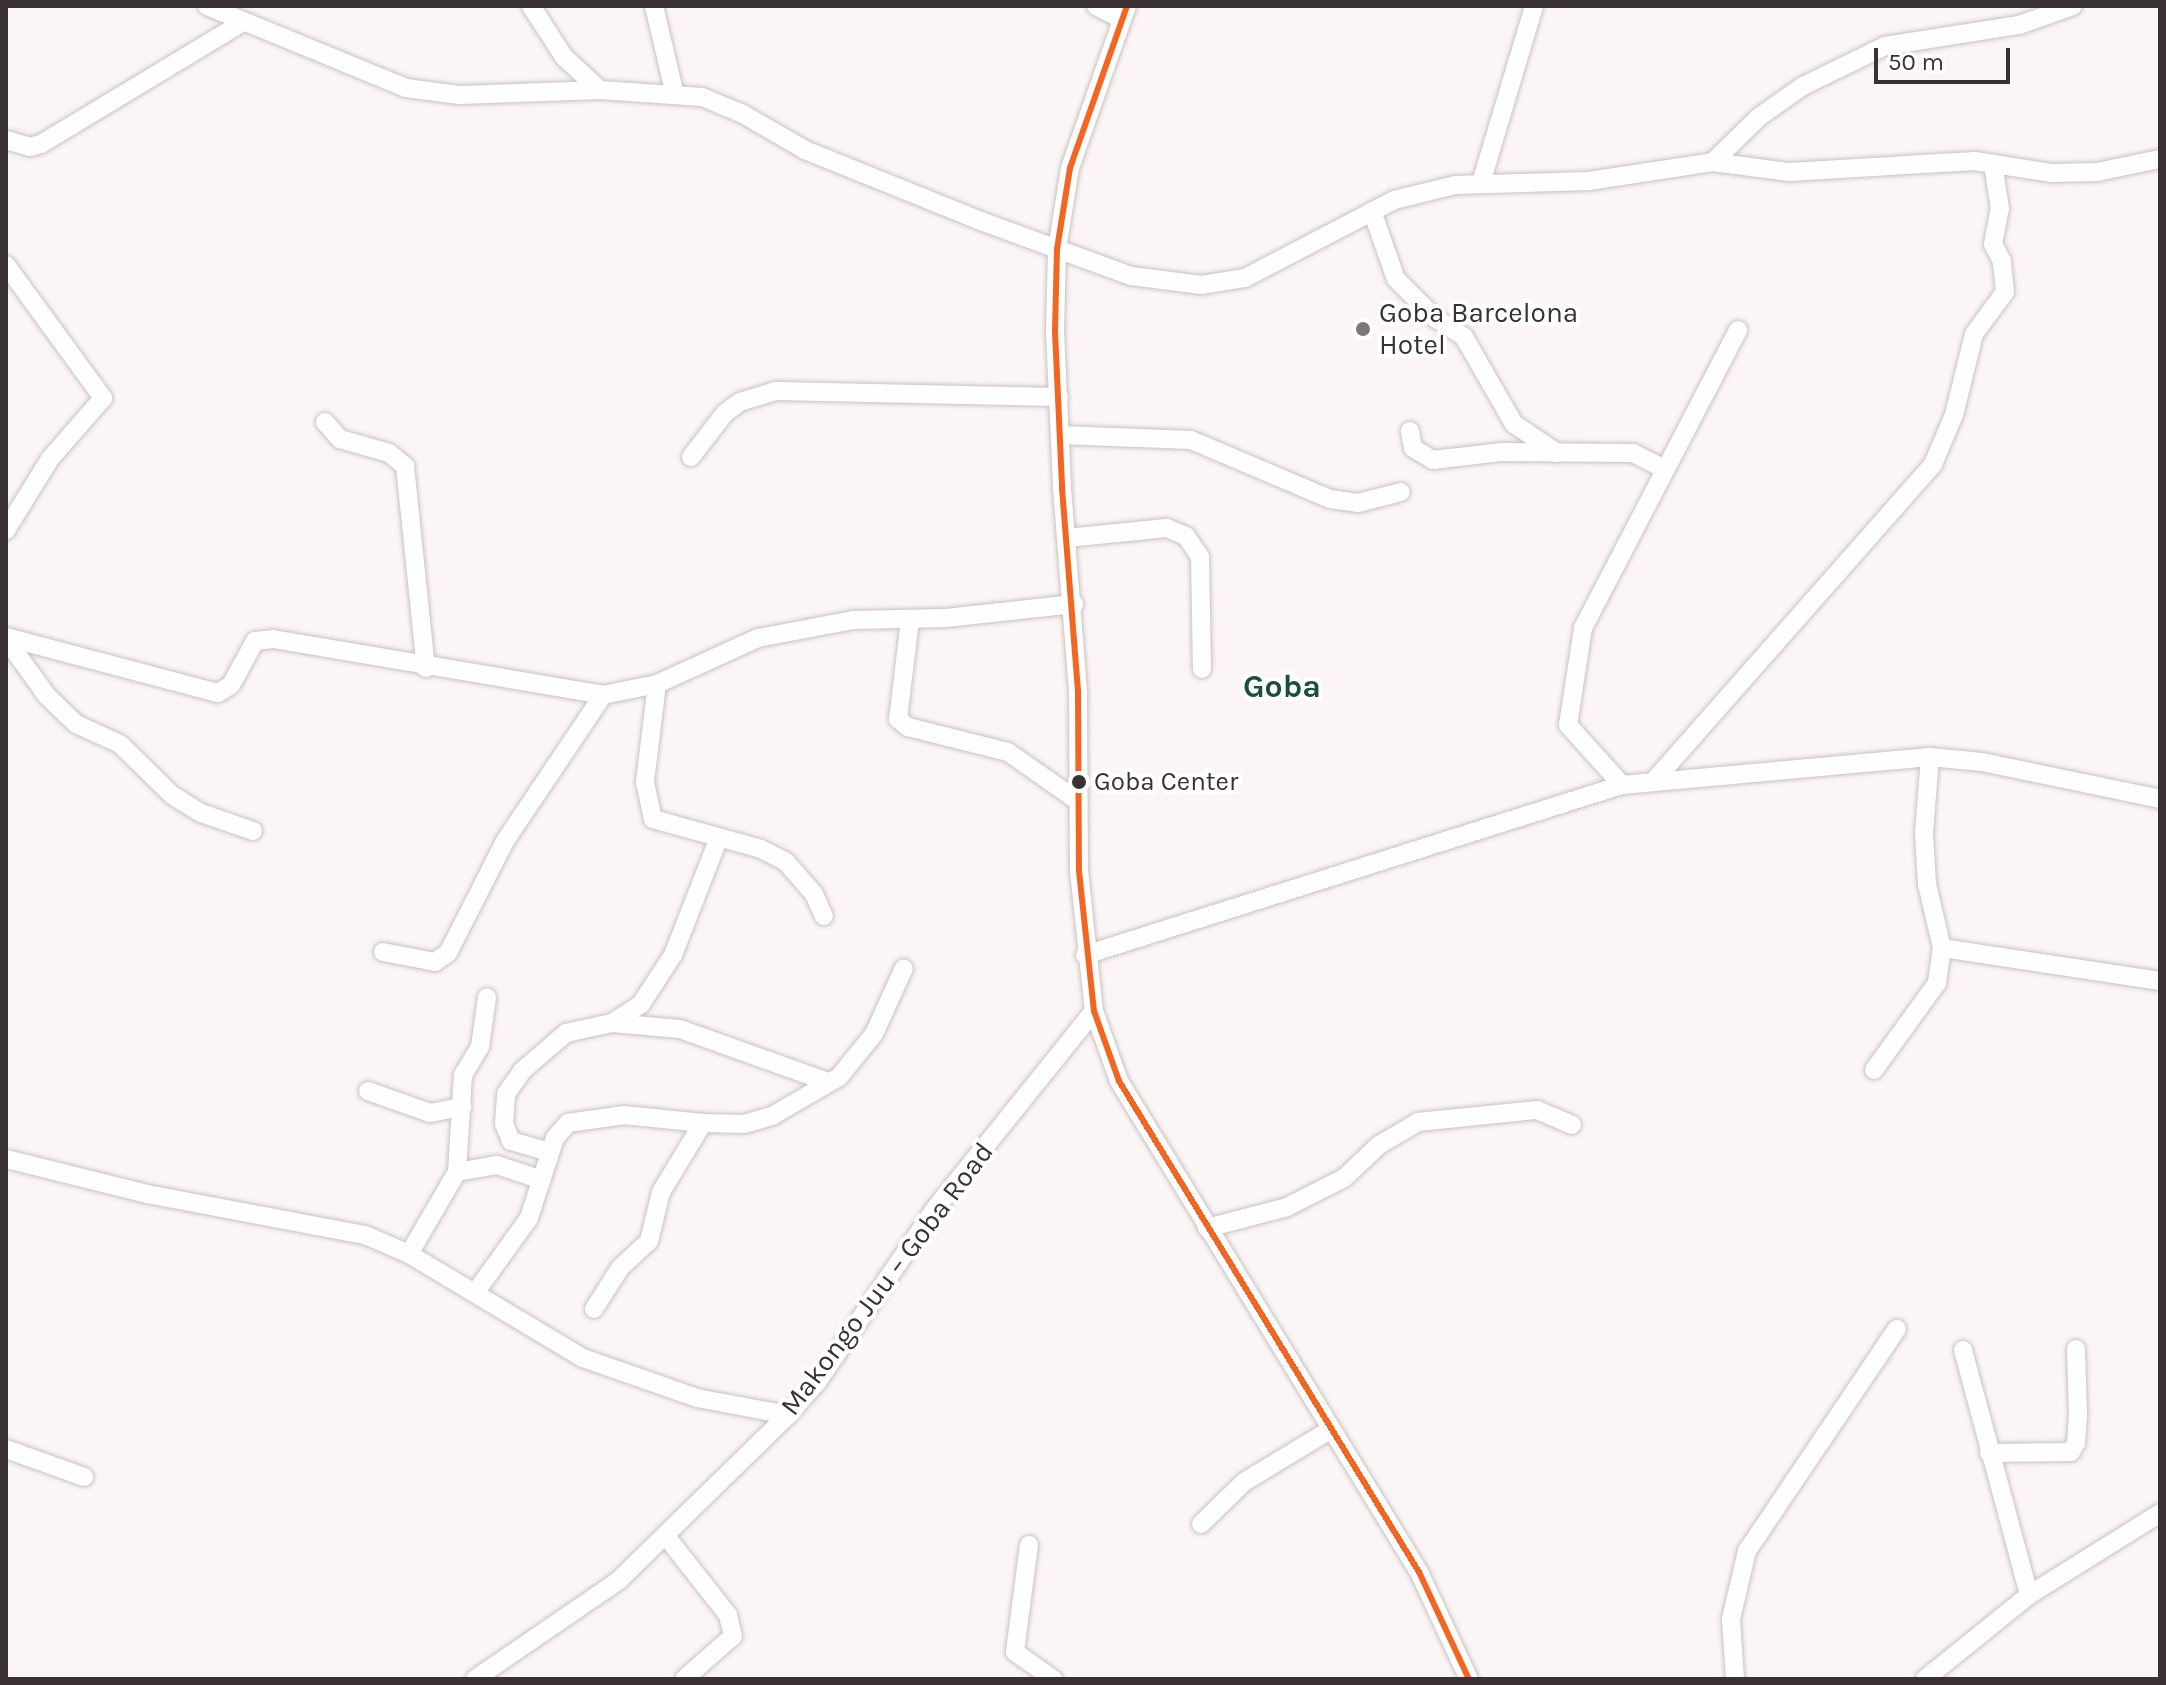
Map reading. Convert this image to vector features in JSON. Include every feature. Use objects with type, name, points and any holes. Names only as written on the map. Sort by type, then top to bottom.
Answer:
[{"type":"street","points":[[207,6],[240,24],[406,88],[460,95],[600,90],[702,97],[743,114],[805,150],[1131,276],[1223,284],[1293,255],[1372,211],[1427,190],[1481,183],[1589,181],[1713,162],[1789,172],[1937,160],[2052,173],[2097,172],[2160,159]]},
{"type":"street","points":[[531,6],[564,57],[600,90]]},
{"type":"street","points":[[654,6],[675,95]]},
{"type":"street","points":[[1096,6],[1124,13],[1070,168],[1057,249],[1059,397],[1074,604],[1085,955],[1094,1011],[1119,1081],[1419,1572],[1469,1679]]},
{"type":"street","points":[[1481,183],[1534,6]]},
{"type":"street","points":[[1713,162],[1759,117],[1803,86],[1885,46],[2019,25],[2073,6]]},
{"type":"street","points":[[6,140],[30,147],[41,144],[240,24]]},
{"type":"street","points":[[1653,782],[1933,464],[1954,415],[1974,334],[2005,292],[2002,261],[1993,244],[2000,209],[1993,164]]},
{"type":"street","points":[[1372,211],[1396,279],[1435,318],[1464,337],[1514,424],[1557,453]]},
{"type":"street","points":[[6,265],[103,398],[50,459],[6,530]]},
{"type":"street","points":[[1622,785],[1575,738],[1568,725],[1569,696],[1593,603],[1738,330]]},
{"type":"street","points":[[691,457],[725,413],[740,402],[775,391],[1059,397]]},
{"type":"street","points":[[325,422],[340,439],[389,453],[405,466],[426,668]]},
{"type":"street","points":[[1410,431],[1413,448],[1433,460],[1501,452],[1643,454],[1664,469]]},
{"type":"street","points":[[1061,435],[1191,440],[1330,499],[1358,503],[1401,492]]},
{"type":"street","points":[[1067,538],[1167,528],[1186,536],[1200,557],[1202,669]]},
{"type":"street","points":[[6,638],[218,693],[231,685],[255,641],[288,641],[426,668],[603,695],[657,684],[758,638],[853,620],[910,620],[1074,604]]},
{"type":"street","points":[[910,620],[898,719],[908,727],[1008,752],[1078,801]]},
{"type":"street","points":[[6,638],[47,696],[76,724],[120,744],[172,795],[201,813],[253,831]]},
{"type":"street","points":[[657,684],[645,782],[648,810],[653,819],[718,840],[761,849],[785,861],[814,894],[824,916]]},
{"type":"street","points":[[383,952],[435,962],[448,953],[505,841],[603,695]]},
{"type":"street","points":[[1874,1070],[1932,992],[1942,948],[1927,884],[1924,833],[1930,757]]},
{"type":"street","points":[[1085,955],[1622,785],[1930,757],[1982,762],[2160,799]]},
{"type":"street","points":[[612,1023],[641,1004],[673,955],[718,840]]},
{"type":"street","points":[[1942,948],[2160,981]]},
{"type":"street","points":[[475,1293],[529,1218],[550,1152],[568,1123],[590,1117],[744,1124],[772,1116],[851,1066],[874,1034],[904,968]]},
{"type":"street","points":[[409,1254],[457,1172],[463,1075],[480,1047],[487,997]]},
{"type":"street","name":"Makongo Juu – Goba Road","points":[[475,1679],[618,1581],[788,1415],[818,1381],[934,1210],[1094,1011]]},
{"type":"street","points":[[550,1152],[511,1141],[504,1124],[506,1094],[523,1070],[566,1033],[612,1023],[680,1029],[828,1082]]},
{"type":"street","points":[[368,1091],[430,1113],[462,1107]]},
{"type":"street","points":[[1207,1228],[1246,1221],[1307,1197],[1344,1178],[1379,1145],[1418,1122],[1537,1110],[1572,1125]]},
{"type":"street","points":[[594,1309],[620,1268],[649,1241],[661,1192],[703,1123]]},
{"type":"street","points":[[7,1162],[147,1194],[331,1226],[409,1254],[583,1358],[697,1398],[788,1415]]},
{"type":"street","points":[[457,1172],[497,1165],[542,1180]]},
{"type":"street","points":[[1735,1679],[1731,1619],[1747,1551],[1897,1329]]},
{"type":"street","points":[[1989,1453],[2071,1452],[2078,1415],[2076,1349]]},
{"type":"street","points":[[1963,1350],[2029,1595]]},
{"type":"street","points":[[1201,1524],[1244,1482],[1330,1430]]},
{"type":"street","points":[[6,1449],[84,1477]]},
{"type":"street","points":[[1925,1679],[2029,1595],[2160,1513]]},
{"type":"street","points":[[665,1535],[728,1615],[733,1636],[684,1679]]},
{"type":"street","points":[[1029,1545],[1015,1652],[1053,1679]]},
{"type":"transit line","points":[[1127,6],[1070,168],[1057,249],[1055,331],[1062,488],[1078,691],[1079,871],[1094,1011],[1119,1081],[1419,1572],[1469,1679]]},
{"type":"place","name":"Goba Barcelona Hotel","points":[[1363,329]]},
{"type":"place","name":"Goba Center","points":[[1079,782]]},
{"type":"district","name":"Goba","points":[[1282,687]]}]
